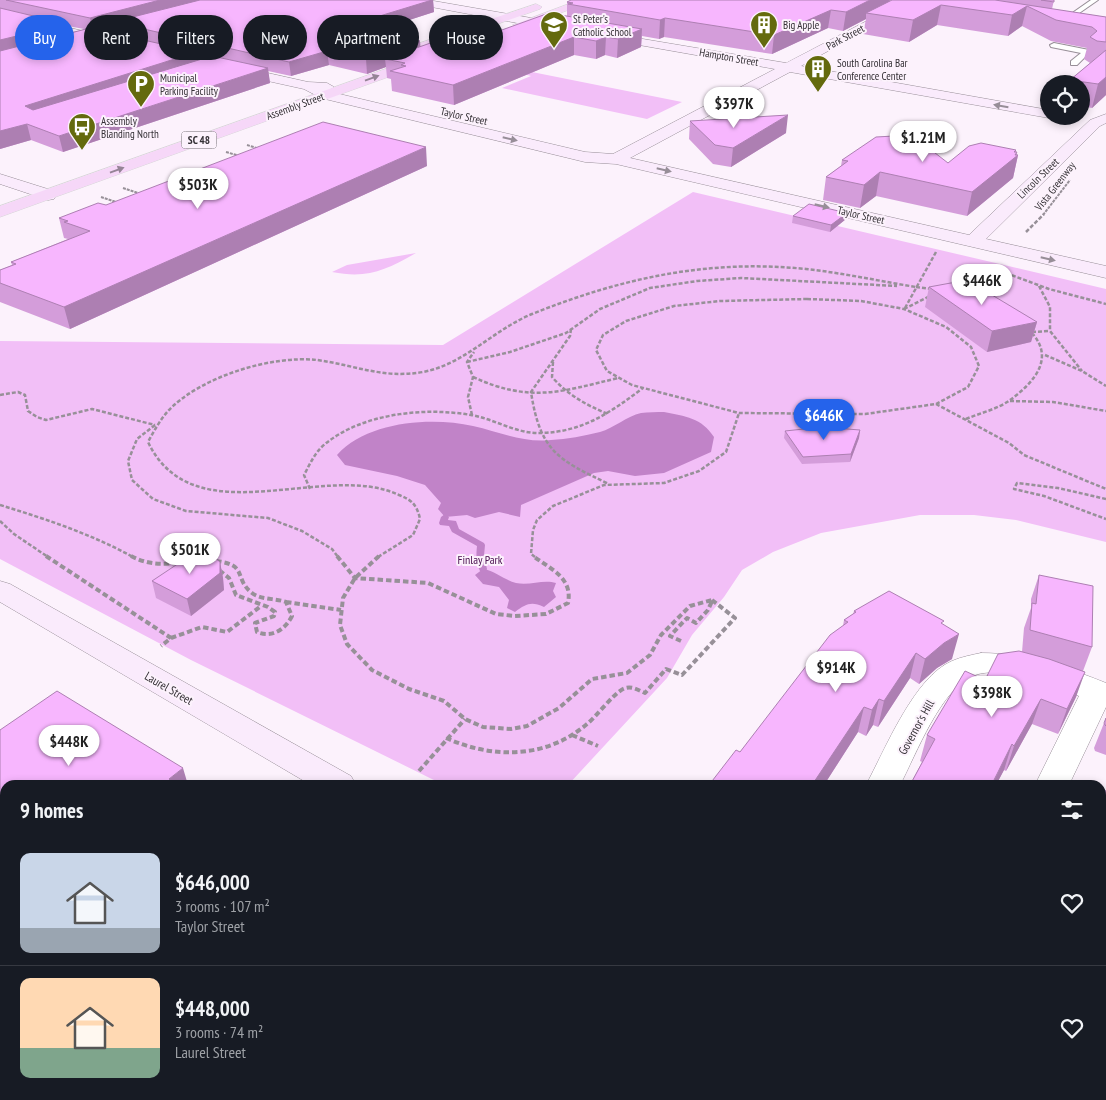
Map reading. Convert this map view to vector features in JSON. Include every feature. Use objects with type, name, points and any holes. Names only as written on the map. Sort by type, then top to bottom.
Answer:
[{"type":"main road","points":[[410,0],[568,28]]},
{"type":"main road","points":[[382,61],[556,0]]},
{"type":"main road","name":"Assembly Street","points":[[0,212],[326,95],[341,82],[530,22],[590,0]]},
{"type":"main road","points":[[889,0],[917,3]]},
{"type":"main road","name":"Park Street","points":[[616,159],[787,67],[917,3]]},
{"type":"main road","points":[[0,15],[84,35]]},
{"type":"main road","points":[[1054,24],[1078,27]]},
{"type":"main road","name":"Hampton Street","points":[[596,34],[1040,112]]},
{"type":"main road","name":"Taylor Street","points":[[217,66],[308,86],[326,95],[586,157],[616,159],[1106,272]]},
{"type":"main road","name":"Taylor Street","points":[[308,86],[341,82],[602,148],[616,159]]},
{"type":"main road","name":"Assembly Street","points":[[197,125],[308,86]]},
{"type":"main road","name":"Lincoln Street","points":[[973,241],[1102,122]]},
{"type":"main road","points":[[0,194],[49,176]]},
{"type":"main road","points":[[0,179],[48,195]]},
{"type":"main road","name":"Laurel Street","points":[[0,590],[330,780]]},
{"type":"street","name":"Governor's Hill","points":[[887,780],[932,696],[947,678],[963,668],[1003,662],[1036,670],[1102,693],[1055,780]]},
{"type":"lane","points":[[1054,24],[1095,0]]},
{"type":"lane","points":[[1054,45],[1086,52],[1074,63]]},
{"type":"path","points":[[240,143],[267,150]]},
{"type":"path","points":[[221,151],[247,158]]},
{"type":"path","name":"Vista Greenway","points":[[1020,235],[1041,218],[1070,180]]},
{"type":"path","points":[[121,188],[148,196]]},
{"type":"path","points":[[98,196],[126,205]]},
{"type":"path","points":[[904,309],[938,249]]},
{"type":"path","points":[[950,287],[988,266],[1039,286],[1106,304]]},
{"type":"path","points":[[739,413],[725,454],[702,469],[671,481],[633,486],[610,484],[570,496],[551,506],[538,519],[529,539],[531,554],[567,582],[570,593],[568,603],[546,614],[515,616],[496,614],[428,583],[355,578],[332,549],[302,531],[268,518],[186,511],[152,499],[132,480],[128,461],[137,439],[155,425],[186,395],[236,370],[310,359],[358,371],[391,374],[424,372],[451,363],[474,352],[507,327],[604,286],[668,273],[738,267],[805,269],[933,290]]},
{"type":"path","points":[[467,362],[510,352],[566,333],[600,309],[621,298],[650,288],[697,281],[741,278],[812,280],[916,287]]},
{"type":"path","points":[[1039,286],[1050,307],[1050,332],[1082,371]]},
{"type":"path","points":[[904,309],[934,294]]},
{"type":"path","points":[[798,298],[861,301],[904,309],[946,327],[971,347],[980,366],[968,388],[936,404],[865,414],[739,413],[644,388],[619,377],[607,371],[596,350],[604,335],[626,321],[674,306],[720,301],[798,298]]},
{"type":"path","points":[[571,329],[570,336],[531,392],[539,433],[548,447],[560,458],[610,484]]},
{"type":"path","points":[[966,419],[1009,401],[1037,375],[1044,355],[1040,341],[1028,329]]},
{"type":"path","points":[[1032,332],[1050,332]]},
{"type":"path","points":[[467,362],[474,352]]},
{"type":"path","points":[[1044,355],[1082,371],[1106,386]]},
{"type":"path","points":[[553,360],[552,377],[562,390],[585,405],[608,414]]},
{"type":"path","points":[[467,362],[473,377],[468,397],[472,415]]},
{"type":"path","points":[[473,377],[498,390],[531,395],[619,377]]},
{"type":"path","points":[[310,489],[304,475],[313,457],[327,443],[349,429],[374,420],[425,413],[472,415],[507,427],[539,433],[574,426],[608,414],[644,388]]},
{"type":"path","points":[[0,395],[18,392],[25,395],[28,411],[39,420],[59,419],[93,409],[155,425]]},
{"type":"path","points":[[1009,401],[1053,402],[1106,411]]},
{"type":"path","points":[[936,404],[1009,443],[1024,455],[1106,489]]},
{"type":"path","points":[[155,425],[148,442],[154,457],[164,470],[189,483],[222,491],[255,493],[337,486],[368,486],[395,491],[415,504],[420,518],[412,535],[379,556],[355,578],[343,598],[340,625],[348,644],[372,670],[409,689],[444,701],[465,719],[497,729],[511,729],[542,719],[559,708],[592,679],[627,673],[650,654],[661,635],[690,606],[712,600]]},
{"type":"path","points":[[1106,499],[1058,488],[1017,483],[1014,489],[1044,496],[1106,518]]},
{"type":"path","points":[[0,505],[48,520],[109,544],[143,562],[166,565],[191,561]]},
{"type":"path","points":[[0,521],[14,534],[171,638]]},
{"type":"path","points":[[210,561],[232,564],[238,568],[246,587],[254,595],[341,610]]},
{"type":"path","points":[[217,570],[230,578],[236,595],[248,602],[272,608],[275,612],[274,616],[256,623],[254,627],[260,634],[268,635],[280,632],[290,621],[292,616],[286,602]]},
{"type":"path","points":[[681,641],[670,636],[687,618],[696,623],[708,610],[712,600]]},
{"type":"path","points":[[446,738],[474,751],[504,754],[531,752],[560,742],[585,726],[623,689],[630,687],[645,693],[666,669],[682,675],[735,618],[712,600]]},
{"type":"path","points":[[161,646],[171,638],[202,627],[227,632],[236,627],[262,605]]},
{"type":"path","points":[[419,772],[446,738],[465,719]]},
{"type":"path","points":[[572,735],[598,746]]},
{"type":"green space","points":[[522,70],[682,102],[647,119],[502,88],[531,76],[516,72]]},
{"type":"green space","name":"Finlay Park","points":[[693,192],[1106,289],[1106,542],[1016,520],[974,515],[920,515],[821,533],[773,552],[742,570],[724,597],[692,635],[667,678],[573,780],[434,780],[191,660],[0,559],[0,341],[443,345]]},
{"type":"green space","points":[[416,253],[376,272],[345,274],[332,272],[347,265]]},
{"type":"shaded area","points":[[664,412],[692,419],[704,426],[714,437],[711,452],[664,473],[635,476],[608,471],[594,473],[521,505],[520,517],[499,512],[475,518],[467,515],[445,517],[438,509],[441,503],[425,485],[397,476],[345,465],[337,455],[365,435],[401,424],[420,422],[456,423],[541,441],[594,433],[605,430],[636,415]]},
{"type":"shaded area","points":[[483,569],[516,583],[556,583],[553,591],[556,597],[544,607],[529,604],[515,612],[507,608],[509,600],[499,587],[483,584],[475,575]]},
{"type":"building","points":[[6,0],[160,0],[102,15],[84,15],[84,17]]},
{"type":"building","points":[[200,0],[432,0],[383,15],[317,15],[317,54],[307,57],[307,15],[243,15],[243,52],[233,49],[233,15],[158,15],[158,32],[148,30],[148,15],[141,15]]},
{"type":"building","points":[[571,0],[870,0],[846,12],[831,10],[774,35],[665,18],[660,20],[568,4],[573,3],[567,2]]},
{"type":"building","points":[[892,0],[995,0],[1106,17],[1106,42],[1097,41],[1090,37],[1097,31],[1092,27],[1056,20],[1027,6],[1012,15],[941,5],[913,20],[866,13]]},
{"type":"building","points":[[0,8],[29,15],[15,15],[15,36],[0,40]]},
{"type":"building","points":[[549,13],[642,29],[618,39],[606,37],[596,41],[574,37],[453,85],[390,71],[406,66],[401,65],[405,63],[390,60],[419,60],[419,47],[429,44],[429,60],[503,60],[503,30]]},
{"type":"building","points":[[84,30],[84,60],[148,60],[148,41],[158,43],[158,60],[172,60],[25,106],[33,110],[199,60],[231,60],[268,68],[59,136],[27,124],[0,131],[0,51],[15,47],[15,60],[74,60],[74,32]]},
{"type":"building","points":[[1106,50],[1106,77],[1098,84],[1090,83],[1090,75],[1076,75]]},
{"type":"building","points":[[280,60],[296,60],[289,62]]},
{"type":"building","points":[[788,115],[733,148],[715,145],[690,121]]},
{"type":"building","points":[[323,122],[426,147],[64,307],[0,283],[0,270],[16,264],[11,262],[90,231],[64,222],[68,221],[59,218],[98,203],[106,205]]},
{"type":"building","points":[[912,135],[948,163],[969,146],[981,143],[1016,150],[1014,152],[1017,152],[1015,155],[1018,155],[972,192],[880,172],[864,185],[826,177],[848,161],[842,160],[876,137]]},
{"type":"building","points":[[809,204],[847,213],[831,225],[793,216]]},
{"type":"building","points":[[967,280],[1037,322],[992,331],[929,287]]},
{"type":"building","points":[[822,427],[860,430],[851,454],[803,457],[785,431]]},
{"type":"building","points":[[198,555],[214,557],[220,562],[220,573],[187,599],[152,581],[188,557]]},
{"type":"building","points":[[1039,575],[1093,586],[1092,647],[1030,630],[1032,603],[1036,604]]},
{"type":"building","points":[[889,591],[944,621],[941,623],[959,634],[944,643],[925,659],[916,653],[884,701],[879,699],[872,710],[864,707],[815,780],[713,780],[736,750],[740,752],[830,635],[848,622],[844,620],[856,612],[854,611]]},
{"type":"building","points":[[1019,651],[1085,672],[1067,709],[1041,699],[1014,746],[1012,744],[994,780],[913,780],[935,739],[927,735],[965,671],[985,680],[998,654]]},
{"type":"building","points":[[57,691],[183,768],[169,779],[170,780],[0,780],[0,730]]},
{"type":"waterway","points":[[445,517],[443,523],[453,523],[455,530],[481,545],[480,556],[483,569]]},
{"type":"place","name":"St Peter's Catholic School","points":[[554,49]]},
{"type":"place","name":"Big Apple","points":[[764,49]]},
{"type":"place","name":"South Carolina Bar Conference Center","points":[[818,93]]},
{"type":"place","name":"Municipal Parking Facility","points":[[141,108]]},
{"type":"place","name":"Assembly Blanding North","points":[[82,151]]}]
